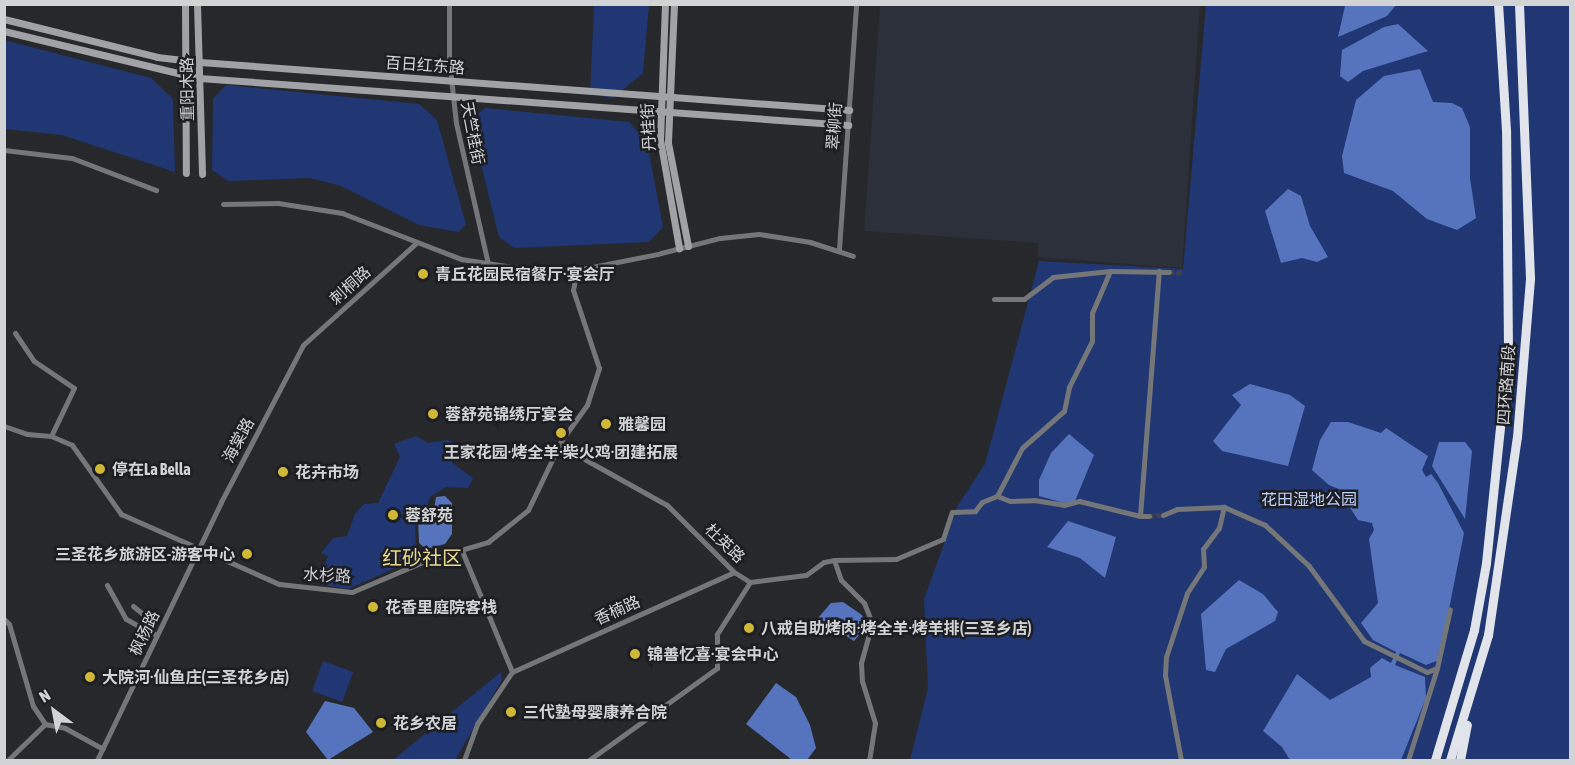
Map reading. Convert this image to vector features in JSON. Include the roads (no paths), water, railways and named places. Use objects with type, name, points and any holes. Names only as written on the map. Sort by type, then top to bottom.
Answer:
[{"type":"highway","name":"四环路南段","points":[[1435,760],[1474,630],[1486,563],[1506,368],[1506,130],[1498,4]]},
{"type":"highway","name":"四环路南段","points":[[1450,760],[1474,688],[1500,567],[1522,380],[1530,278],[1518,4]]},
{"type":"highway","points":[[1460,760],[1474,688]]},
{"type":"highway","points":[[1428,760],[1457,691]]},
{"type":"street","name":"重阳木路","points":[[185,4],[186,173]]},
{"type":"street","name":"重阳木路","points":[[197,4],[202,174]]},
{"type":"street","name":"天竺桂街","points":[[449,4],[453,97],[488,264]]},
{"type":"street","name":"丹桂街","points":[[665,4],[658,110],[679,248]]},
{"type":"street","name":"丹桂街","points":[[674,4],[667,111],[670,153],[688,246]]},
{"type":"street","name":"翠柳街","points":[[839,249],[856,4]]},
{"type":"street","name":"百日红东路","points":[[4,18],[65,36],[200,63],[849,110]]},
{"type":"street","name":"百日红东路","points":[[4,31],[199,78],[848,125]]},
{"type":"street","points":[[4,150],[72,158],[156,190]]},
{"type":"street","points":[[223,204],[278,203],[342,213],[415,244],[488,264],[577,270],[688,246],[759,234],[839,249],[853,256]]},
{"type":"street","name":"刺桐路","points":[[303,345],[415,244]]},
{"type":"street","name":"水杉路","points":[[4,426],[27,434],[51,436],[72,445],[85,459],[121,514],[279,584],[352,592],[428,560],[488,542],[528,510],[561,441],[587,405],[599,368],[573,290],[577,270]]},
{"type":"street","points":[[1140,516],[1159,271]]},
{"type":"street","points":[[750,582],[806,574],[824,562],[834,560],[896,559],[943,539],[952,512],[975,511],[982,502],[997,496],[1022,448],[1064,411],[1070,387],[1092,341],[1092,313],[1110,272]]},
{"type":"street","points":[[994,299],[1023,299],[1053,278],[1110,272],[1170,272]]},
{"type":"street","points":[[15,333],[34,361],[74,388],[51,436]]},
{"type":"street","name":"海棠路","points":[[199,549],[303,345]]},
{"type":"street","name":"杜英路","points":[[561,441],[586,460],[667,504],[734,572],[750,582],[717,634],[717,668],[589,760]]},
{"type":"street","points":[[997,496],[1010,501],[1034,500],[1064,505],[1079,501],[1140,516],[1149,516]]},
{"type":"street","points":[[1181,760],[1165,675],[1166,657],[1187,593],[1204,567],[1203,549],[1219,528],[1224,507]]},
{"type":"street","points":[[1163,515],[1177,509],[1224,507],[1265,525],[1287,541],[1364,641],[1427,672],[1437,668]]},
{"type":"street","name":"枫杨路","points":[[98,760],[199,549]]},
{"type":"street","points":[[462,551],[512,672],[477,724],[464,760]]},
{"type":"street","points":[[834,560],[841,580],[864,603],[872,623],[861,663],[875,723],[869,760]]},
{"type":"street","name":"香楠路","points":[[512,672],[734,572]]},
{"type":"street","points":[[107,585],[126,619],[158,635]]},
{"type":"street","points":[[133,606],[148,618],[144,629]]},
{"type":"street","points":[[1408,760],[1437,668],[1450,609]]},
{"type":"street","points":[[4,619],[9,624],[33,706],[45,724],[65,728],[103,749]]},
{"type":"street","points":[[8,760],[45,724]]},
{"type":"tunnel","points":[[1169,272],[1183,273]]},
{"type":"tunnel","points":[[1149,516],[1163,515]]},
{"type":"place","name":"青丘花园民宿餐厅·宴会厅","points":[[423,274]]},
{"type":"place","name":"蓉舒苑锦绣厅宴会","points":[[433,414]]},
{"type":"place","name":"雅馨园","points":[[606,424]]},
{"type":"place","name":"王家花园·烤全羊·柴火鸡·团建拓展","points":[[561,433]]},
{"type":"place","name":"停在La Bella","points":[[100,469]]},
{"type":"place","name":"花卉市场","points":[[283,472]]},
{"type":"place","name":"蓉舒苑","points":[[393,515]]},
{"type":"place","name":"三圣花乡旅游区-游客中心","points":[[247,554]]},
{"type":"place","name":"花香里庭院客栈","points":[[373,607]]},
{"type":"place","name":"八戒自助烤肉·烤全羊·烤羊排(三圣乡店)","points":[[749,628]]},
{"type":"place","name":"锦善忆喜·宴会中心","points":[[635,654]]},
{"type":"place","name":"大院河·仙鱼庄(三圣花乡店)","points":[[90,677]]},
{"type":"place","name":"三代塾母婴康养合院","points":[[511,712]]},
{"type":"place","name":"花乡农居","points":[[381,723]]},
{"type":"district","name":"红砂社区","points":[[422,557]]},
{"type":"park label","name":"花田湿地公园","points":[[1309,499]]}]
